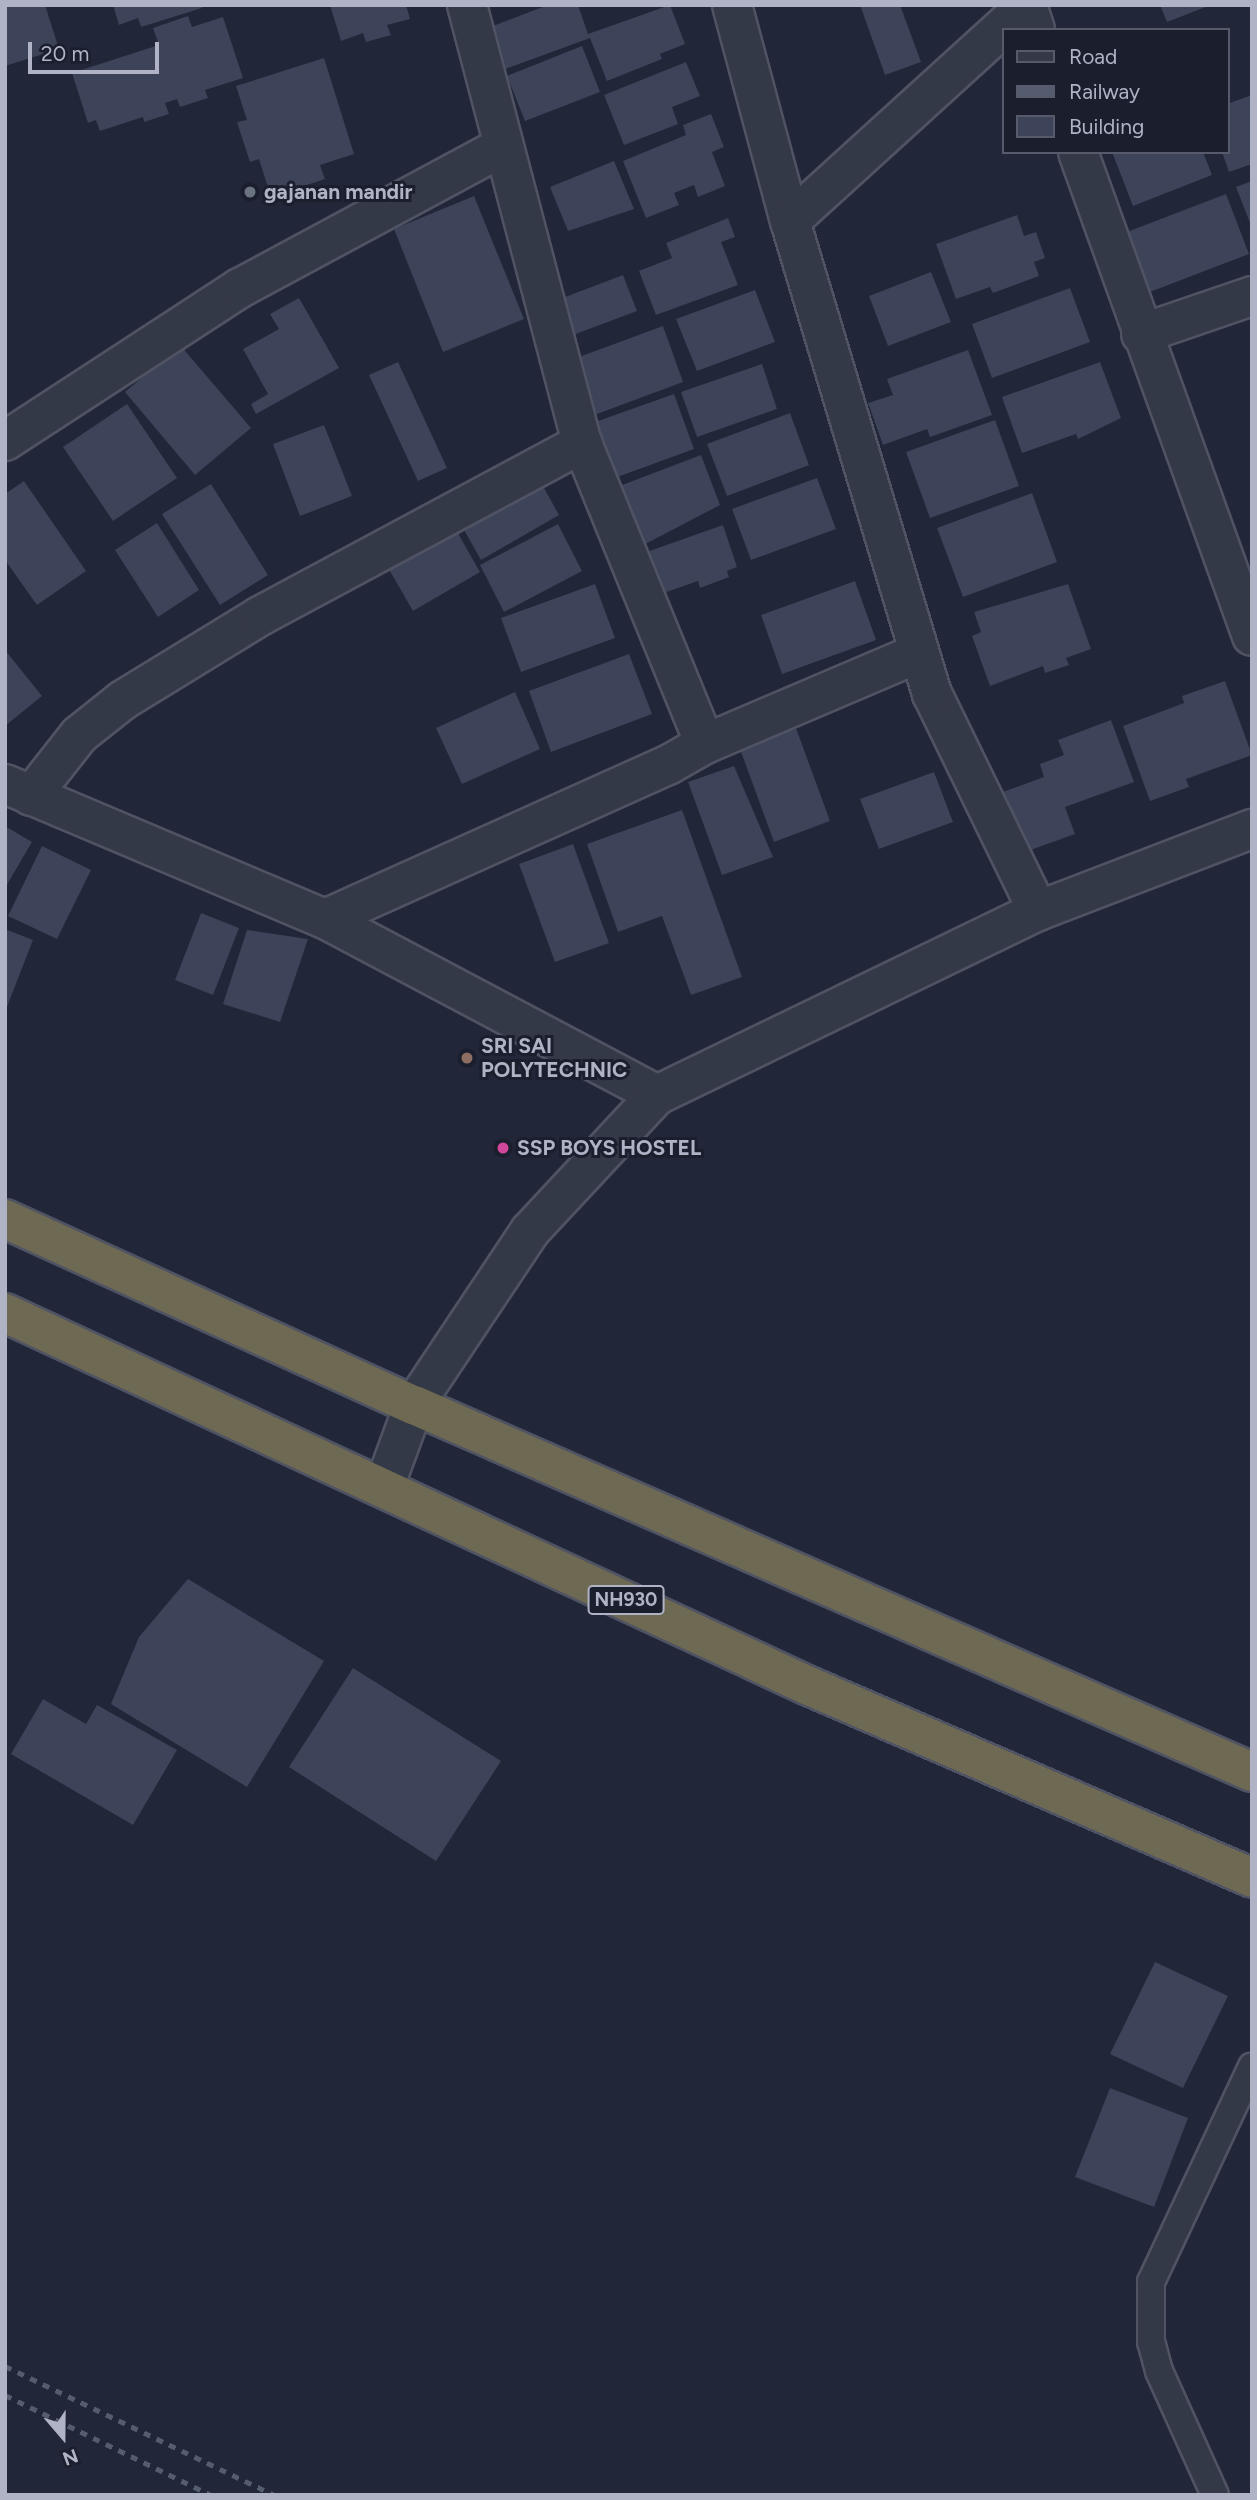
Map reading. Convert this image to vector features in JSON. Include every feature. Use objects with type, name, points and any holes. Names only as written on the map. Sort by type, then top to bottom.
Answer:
[{"type":"highway","points":[[5,1219],[414,1405],[1252,1772]]},
{"type":"highway","name":"NH930","points":[[5,1313],[809,1686],[1252,1878]]},
{"type":"street","points":[[467,5],[502,148],[582,443],[705,744]]},
{"type":"street","points":[[732,5],[790,221],[918,653],[932,694],[1038,911]]},
{"type":"street","points":[[790,221],[1027,5],[1034,28]]},
{"type":"street","points":[[5,441],[240,288],[502,148]]},
{"type":"street","points":[[1079,154],[1141,334],[1252,636]]},
{"type":"street","points":[[1141,334],[1252,296]]},
{"type":"street","points":[[582,443],[260,616],[123,700],[18,790],[325,919],[657,1095]]},
{"type":"street","points":[[325,919],[668,765],[705,744],[918,653]]},
{"type":"street","points":[[384,1487],[414,1405],[530,1231],[657,1095],[1038,911],[1252,829]]},
{"type":"lane","points":[[1214,2495],[1156,2361],[1151,2342],[1151,2281],[1252,2066]]},
{"type":"building","points":[[5,5],[45,5],[59,49],[5,66]]},
{"type":"building","points":[[113,5],[201,5],[202,8],[141,27],[138,18],[119,25]]},
{"type":"building","points":[[330,5],[406,5],[410,19],[387,25],[391,35],[366,42],[363,33],[341,41]]},
{"type":"building","points":[[548,5],[578,5],[588,34],[670,5],[685,44],[660,54],[662,59],[607,81],[590,38],[505,69],[490,27]]},
{"type":"building","points":[[860,5],[900,5],[921,62],[885,75]]},
{"type":"building","points":[[1160,5],[1211,5],[1167,22]]},
{"type":"building","points":[[188,16],[192,27],[223,17],[243,78],[205,90],[208,98],[180,107],[177,99],[165,103],[169,114],[144,122],[143,117],[100,131],[96,120],[88,123],[72,73],[159,45],[153,28]]},
{"type":"building","points":[[582,46],[600,92],[525,121],[507,76]]},
{"type":"building","points":[[324,58],[354,154],[320,165],[325,179],[271,197],[259,159],[250,162],[237,122],[247,120],[236,86]]},
{"type":"building","points":[[686,62],[700,96],[672,107],[678,124],[624,145],[604,95]]},
{"type":"building","points":[[1252,95],[1252,164],[1229,172],[1223,154],[1229,154],[1229,103]]},
{"type":"building","points":[[711,114],[724,147],[712,152],[725,186],[698,197],[694,185],[674,193],[679,205],[646,218],[623,161],[686,135],[683,125]]},
{"type":"building","points":[[1113,154],[1204,154],[1212,175],[1133,206]]},
{"type":"building","points":[[614,161],[634,209],[568,231],[550,187]]},
{"type":"building","points":[[1252,181],[1252,228],[1236,187]]},
{"type":"building","points":[[1226,194],[1249,254],[1142,295],[1119,235]]},
{"type":"building","points":[[474,196],[524,319],[443,352],[394,229]]},
{"type":"building","points":[[1017,215],[1024,236],[1036,232],[1045,258],[1034,262],[1039,276],[993,293],[990,287],[956,299],[936,244]]},
{"type":"building","points":[[728,218],[735,237],[721,242],[738,285],[656,315],[639,271],[672,258],[666,243]]},
{"type":"building","points":[[931,272],[951,322],[888,346],[869,296]]},
{"type":"building","points":[[623,275],[637,311],[565,338],[552,302]]},
{"type":"building","points":[[1070,288],[1090,342],[992,378],[972,324]]},
{"type":"building","points":[[755,290],[775,342],[697,371],[676,319]]},
{"type":"building","points":[[299,298],[339,368],[256,414],[251,404],[268,394],[243,349],[279,329],[270,314]]},
{"type":"building","points":[[663,326],[683,382],[581,420],[560,364]]},
{"type":"building","points":[[180,345],[251,428],[195,475],[125,392]]},
{"type":"building","points":[[968,350],[992,415],[930,437],[927,429],[883,445],[868,403],[893,395],[887,379]]},
{"type":"building","points":[[398,362],[447,468],[418,481],[369,375]]},
{"type":"building","points":[[1100,362],[1121,418],[1078,439],[1076,434],[1022,453],[1002,397]]},
{"type":"building","points":[[762,364],[777,409],[697,437],[681,392]]},
{"type":"building","points":[[674,394],[694,449],[601,483],[581,427]]},
{"type":"building","points":[[127,404],[177,478],[113,521],[63,447]]},
{"type":"building","points":[[790,413],[809,465],[727,496],[707,444]]},
{"type":"building","points":[[995,420],[1019,486],[930,518],[906,452]]},
{"type":"building","points":[[324,425],[352,496],[300,516],[273,444]]},
{"type":"building","points":[[701,455],[720,505],[632,551],[609,490]]},
{"type":"building","points":[[534,470],[559,515],[481,560],[455,514]]},
{"type":"building","points":[[817,478],[836,529],[751,560],[732,509]]},
{"type":"building","points":[[24,481],[86,571],[37,605],[5,560],[5,494]]},
{"type":"building","points":[[211,484],[268,575],[220,605],[162,514]]},
{"type":"building","points":[[1032,493],[1057,562],[963,597],[937,528]]},
{"type":"building","points":[[451,521],[480,572],[413,611],[383,559]]},
{"type":"building","points":[[157,523],[199,590],[158,617],[115,550]]},
{"type":"building","points":[[558,524],[582,571],[504,612],[480,565]]},
{"type":"building","points":[[723,525],[737,567],[727,571],[729,577],[700,588],[698,581],[655,596],[641,554]]},
{"type":"building","points":[[855,581],[876,640],[782,674],[761,615]]},
{"type":"building","points":[[595,584],[615,638],[521,672],[501,618]]},
{"type":"building","points":[[1068,584],[1091,649],[1066,658],[1069,665],[1045,673],[1043,666],[990,686],[972,636],[981,632],[974,612]]},
{"type":"building","points":[[5,650],[42,696],[5,726]]},
{"type":"building","points":[[629,654],[652,714],[551,752],[529,691]]},
{"type":"building","points":[[1225,681],[1252,755],[1186,779],[1189,787],[1150,801],[1123,726],[1184,703],[1182,696]]},
{"type":"building","points":[[515,692],[540,749],[462,784],[436,728]]},
{"type":"building","points":[[1111,720],[1134,782],[1065,807],[1075,834],[1025,852],[1003,792],[1044,777],[1040,764],[1064,755],[1058,740]]},
{"type":"building","points":[[796,728],[830,821],[774,842],[740,749]]},
{"type":"building","points":[[734,766],[773,857],[722,875],[688,782]]},
{"type":"building","points":[[934,772],[953,822],[879,849],[860,799]]},
{"type":"building","points":[[682,810],[742,977],[691,995],[662,916],[618,932],[587,844]]},
{"type":"building","points":[[5,826],[32,842],[5,888]]},
{"type":"building","points":[[573,844],[609,943],[555,962],[519,864]]},
{"type":"building","points":[[42,846],[91,870],[57,939],[8,916]]},
{"type":"building","points":[[201,913],[239,928],[213,995],[175,980]]},
{"type":"building","points":[[5,929],[33,940],[5,1012]]},
{"type":"building","points":[[247,930],[308,939],[280,1022],[223,1004]]},
{"type":"building","points":[[188,1579],[324,1661],[247,1787],[111,1704],[139,1637]]},
{"type":"building","points":[[353,1668],[501,1761],[436,1861],[289,1767]]},
{"type":"building","points":[[43,1699],[86,1724],[97,1705],[177,1750],[133,1825],[11,1754]]},
{"type":"building","points":[[1155,1962],[1228,1996],[1183,2088],[1110,2054]]},
{"type":"building","points":[[1110,2088],[1188,2118],[1154,2207],[1075,2177]]},
{"type":"railway","points":[[5,2366],[274,2495]]},
{"type":"railway","points":[[5,2395],[211,2495]]},
{"type":"place","name":"gajanan mandir","points":[[250,192]]},
{"type":"place","name":"SRI SAI POLYTECHNIC","points":[[467,1058]]},
{"type":"place","name":"SSP BOYS HOSTEL","points":[[503,1148]]}]
